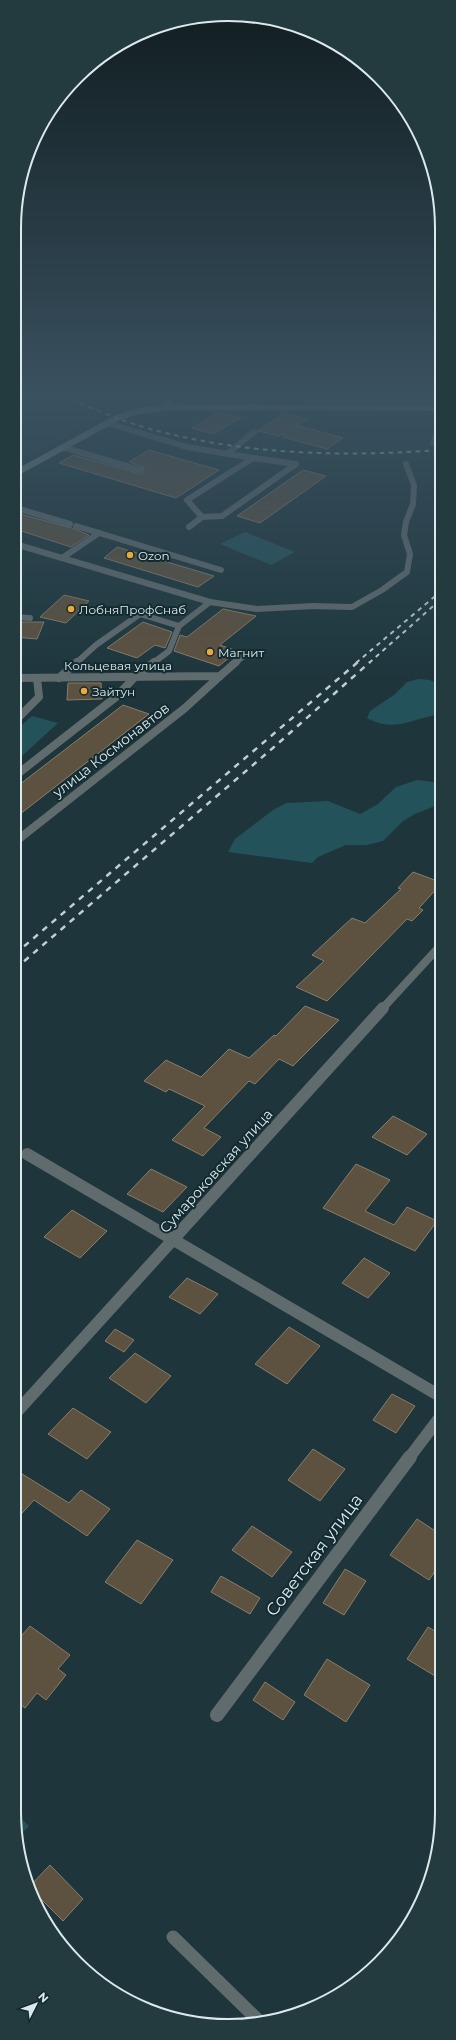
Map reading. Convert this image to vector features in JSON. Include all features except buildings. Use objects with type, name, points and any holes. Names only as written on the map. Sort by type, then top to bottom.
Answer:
[{"type":"street","points":[[21,546],[210,602],[256,609]]},
{"type":"street","name":"Кольцевая улица","points":[[21,678],[220,676]]},
{"type":"street","name":"улица Космонавтов","points":[[21,837],[185,708],[220,676]]},
{"type":"street","name":"Сумароковская улица","points":[[21,1407],[435,952]]},
{"type":"street","points":[[27,1154],[435,1393]]},
{"type":"street","name":"Советская улица","points":[[217,1715],[435,1424]]},
{"type":"lane","points":[[201,491],[187,500],[202,517]]},
{"type":"lane","points":[[189,527],[202,517],[222,516],[257,491]]},
{"type":"lane","points":[[256,609],[313,606],[352,607],[382,590],[407,572],[410,554],[404,535],[406,522],[413,504],[414,491]]},
{"type":"lane","points":[[21,509],[220,570]]},
{"type":"lane","points":[[62,558],[99,533]]},
{"type":"lane","points":[[21,771],[116,697],[134,678],[169,651],[179,626],[210,602]]},
{"type":"lane","points":[[59,678],[96,645],[140,614],[179,626]]},
{"type":"lane","points":[[21,617],[30,618]]},
{"type":"lane","points":[[220,676],[246,654]]},
{"type":"lane","points":[[21,714],[39,697],[37,678]]},
{"type":"lane","points":[[173,1937],[255,2017]]},
{"type":"shaded area","points":[[245,532],[295,552],[271,565],[220,544]]},
{"type":"shaded area","points":[[418,679],[430,680],[435,682],[435,715],[395,725],[377,722],[367,718],[370,711],[394,695],[407,682]]},
{"type":"shaded area","points":[[32,716],[58,723],[22,756],[21,726]]},
{"type":"shaded area","points":[[417,780],[434,782],[435,806],[415,814],[403,821],[383,841],[367,845],[346,845],[318,857],[312,863],[228,852],[235,839],[273,810],[286,803],[328,801],[360,814],[378,804],[396,787]]},
{"type":"shaded area","points":[[21,1818],[29,1826],[22,1833]]},
{"type":"railway","points":[[356,663],[435,596]]},
{"type":"railway","points":[[369,663],[435,604]]},
{"type":"railway","points":[[21,949],[358,662]]},
{"type":"railway","points":[[21,964],[274,747],[370,662]]},
{"type":"place","name":"Ozon","points":[[130,555]]},
{"type":"place","name":"ЛобняПрофСнаб","points":[[71,609]]},
{"type":"place","name":"Магнит","points":[[210,652]]},
{"type":"place","name":"Зайтун","points":[[84,691]]}]
